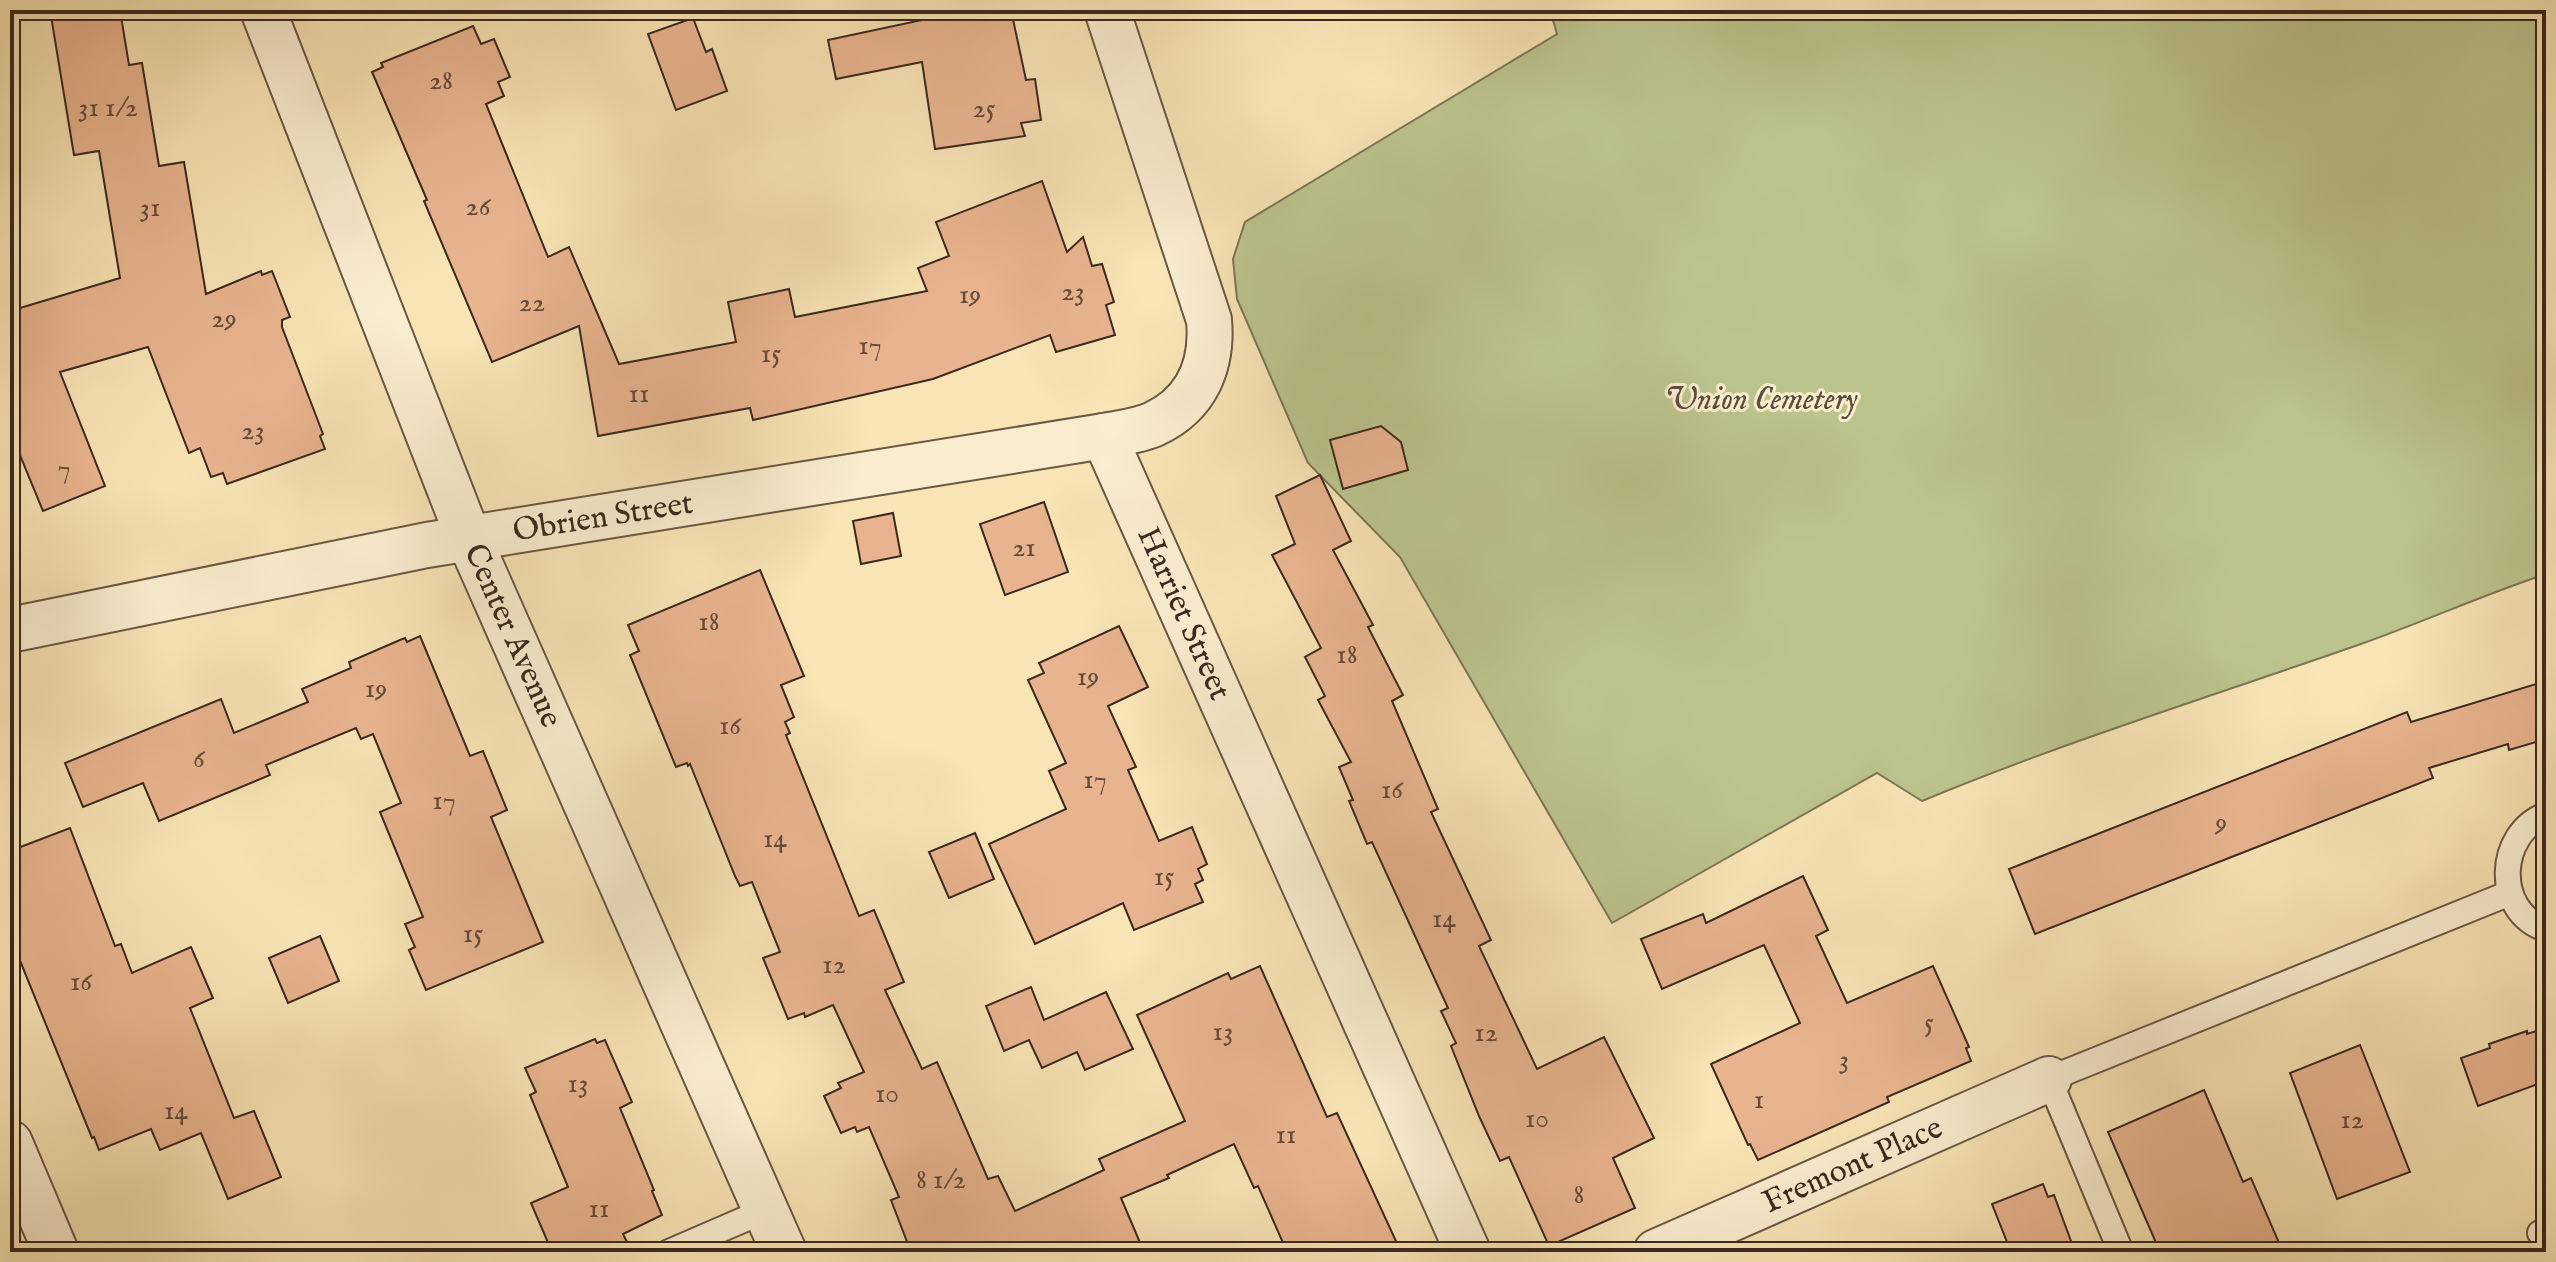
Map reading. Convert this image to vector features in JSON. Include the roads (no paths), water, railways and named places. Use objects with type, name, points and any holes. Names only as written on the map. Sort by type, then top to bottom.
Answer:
[{"type":"street","name":"Center Avenue","points":[[263,10],[469,539],[784,1252]]},
{"type":"street","points":[[1104,436],[1152,426],[1174,412],[1190,397],[1203,378],[1211,341],[1209,320],[1107,10]]},
{"type":"street","name":"Obrien Street","points":[[10,630],[469,539],[1104,436]]},
{"type":"street","name":"Harriet Street","points":[[1104,436],[1468,1252]]},
{"type":"street","name":"Fremont Place","points":[[1656,1252],[2049,1079]]},
{"type":"street","points":[[10,1143],[56,1252]]},
{"type":"lane","points":[[2546,815],[2521,832],[2510,851],[2506,872],[2510,893],[2523,914],[2546,929]]},
{"type":"lane","points":[[2121,1252],[2049,1079],[2510,893]]},
{"type":"lane","points":[[669,1252],[766,1210]]},
{"type":"park label","name":"Union Cemetery","points":[[1761,400]]}]
